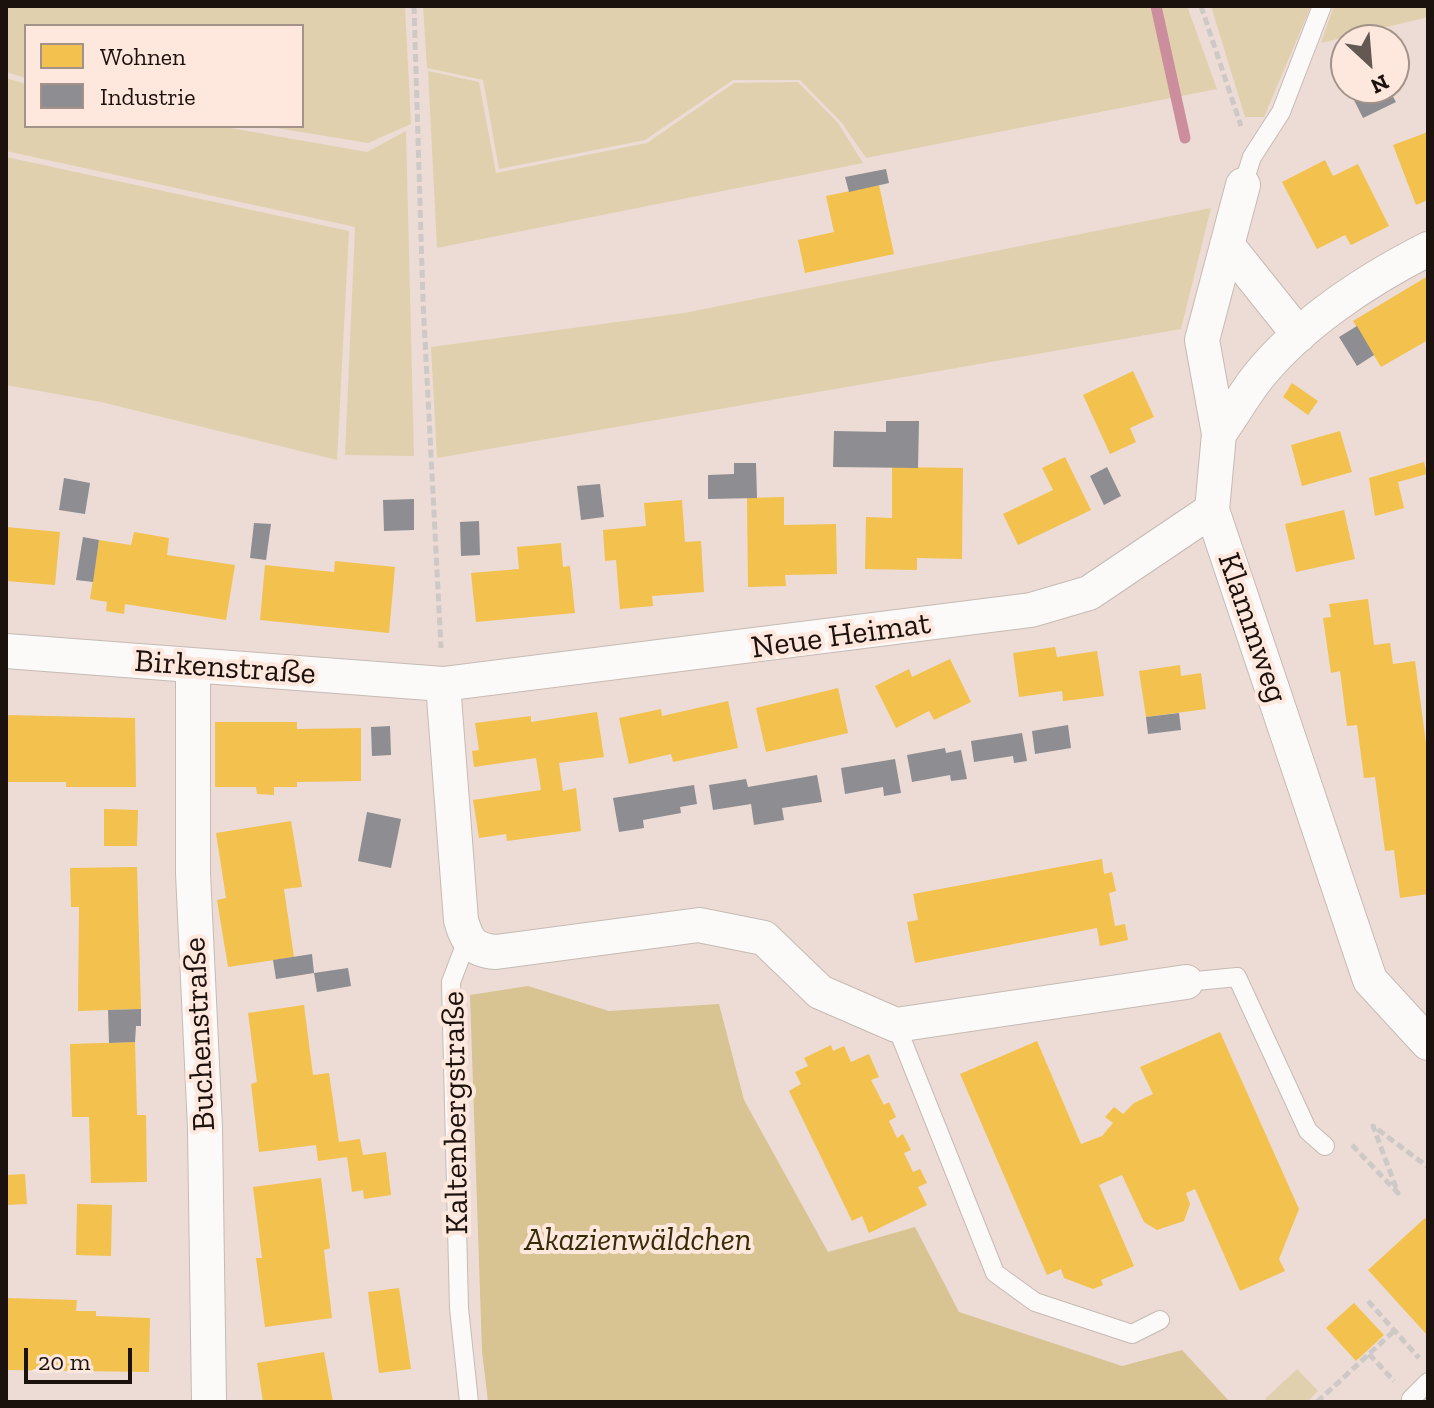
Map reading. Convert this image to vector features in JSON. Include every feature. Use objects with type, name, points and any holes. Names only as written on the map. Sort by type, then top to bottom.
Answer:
[{"type":"street","name":"Klammweg","points":[[1247,171],[1202,340],[1219,434],[1212,510],[1370,980],[1428,1043]]},
{"type":"street","points":[[1227,245],[1299,335]]},
{"type":"street","points":[[1219,434],[1258,377],[1299,335],[1391,268],[1428,249]]},
{"type":"street","name":"Neue Heimat","points":[[443,684],[1031,610],[1089,593],[1212,510]]},
{"type":"street","name":"Birkenstraße","points":[[6,651],[443,684]]},
{"type":"street","name":"Buchenstraße","points":[[193,666],[193,873],[205,1128],[209,1402]]},
{"type":"street","points":[[443,684],[461,920],[467,940],[479,951],[496,952],[699,925],[764,938],[820,992],[896,1025],[1186,982]]},
{"type":"lane","points":[[1247,171],[1281,112],[1322,6]]},
{"type":"lane","name":"Kaltenbergstraße","points":[[467,940],[451,982],[459,1308],[469,1402]]},
{"type":"lane","points":[[1186,982],[1237,977],[1308,1131],[1325,1146]]},
{"type":"lane","points":[[896,1025],[995,1273],[1035,1302],[1132,1334],[1160,1320]]},
{"type":"lane","points":[[1411,1399],[1428,1382]]},
{"type":"path","points":[[414,6],[423,301],[443,684]]},
{"type":"path","points":[[1201,6],[1247,171]]},
{"type":"path","points":[[1325,1146],[1349,1141],[1398,1193],[1373,1126],[1428,1167]]},
{"type":"path","points":[[1368,1301],[1428,1367]]},
{"type":"path","points":[[1317,1402],[1394,1331]]},
{"type":"path","points":[[1369,1354],[1411,1399]]},
{"type":"shaded area","points":[[6,6],[405,6],[411,124],[368,143],[276,128],[304,128],[304,24],[24,24],[24,77],[6,72]]},
{"type":"shaded area","points":[[423,6],[1187,6],[1217,89],[866,158],[842,123],[800,80],[733,80],[645,140],[499,169],[483,80],[427,68]]},
{"type":"shaded area","points":[[1211,6],[1311,6],[1264,117],[1245,117]]},
{"type":"shaded area","points":[[1334,6],[1428,6],[1428,17],[1399,24],[1330,24],[1330,41],[1321,43]]},
{"type":"shaded area","points":[[428,71],[479,82],[496,173],[647,143],[734,83],[798,82],[838,123],[863,163],[437,248]]},
{"type":"shaded area","points":[[6,78],[24,83],[24,128],[230,128],[367,152],[406,131],[414,456],[345,455],[355,227],[6,151]]},
{"type":"shaded area","points":[[6,157],[349,231],[337,460],[101,402],[6,385]]},
{"type":"shaded area","points":[[1211,208],[1181,329],[437,458],[431,347],[684,313]]},
{"type":"shaded area","points":[[1297,1369],[1318,1391],[1307,1402],[1268,1402],[1265,1399]]},
{"type":"green space","name":"Akazienwäldchen","points":[[528,986],[609,1011],[719,1004],[744,1100],[828,1252],[915,1227],[959,1312],[1122,1366],[1182,1350],[1230,1402],[488,1402],[482,1351],[470,995]]},
{"type":"building: Wohnen","points":[[1428,132],[1428,200],[1416,205],[1393,145]]},
{"type":"building: Wohnen","points":[[1325,160],[1333,176],[1358,164],[1389,226],[1351,245],[1345,235],[1317,249],[1282,182]]},
{"type":"building: Wohnen","points":[[879,185],[894,254],[805,273],[798,240],[834,232],[826,196]]},
{"type":"building: Wohnen","points":[[1428,276],[1428,340],[1381,367],[1353,321]]},
{"type":"building: Wohnen","points":[[1133,371],[1154,417],[1130,428],[1136,442],[1110,454],[1083,395]]},
{"type":"building: Wohnen","points":[[1292,383],[1318,401],[1308,415],[1283,397]]},
{"type":"building: Wohnen","points":[[1340,431],[1352,472],[1302,486],[1291,445]]},
{"type":"building: Wohnen","points":[[1065,457],[1091,510],[1018,545],[1003,514],[1053,490],[1042,468]]},
{"type":"building: Wohnen","points":[[1424,462],[1427,474],[1398,482],[1404,508],[1375,516],[1369,478]]},
{"type":"building: Wohnen","points":[[892,467],[963,468],[962,559],[917,558],[917,570],[865,569],[866,517],[892,518]]},
{"type":"building: Wohnen","points":[[784,497],[784,525],[836,524],[837,574],[785,575],[786,586],[748,587],[747,498]]},
{"type":"building: Wohnen","points":[[682,500],[685,542],[701,541],[704,592],[652,596],[653,606],[620,609],[616,560],[605,561],[603,530],[646,526],[644,503]]},
{"type":"building: Wohnen","points":[[1344,510],[1355,559],[1296,572],[1285,524]]},
{"type":"building: Wohnen","points":[[6,527],[60,532],[55,585],[6,581]]},
{"type":"building: Wohnen","points":[[134,532],[169,538],[167,555],[235,565],[226,620],[125,604],[124,614],[106,611],[107,602],[90,599],[99,540],[131,545]]},
{"type":"building: Wohnen","points":[[561,543],[563,567],[570,566],[575,613],[476,622],[471,573],[519,569],[517,547]]},
{"type":"building: Wohnen","points":[[335,561],[395,567],[389,633],[260,620],[265,565],[334,572]]},
{"type":"building: Wohnen","points":[[1368,599],[1374,645],[1390,643],[1393,664],[1415,661],[1428,758],[1428,894],[1400,898],[1394,850],[1385,851],[1375,777],[1364,778],[1357,725],[1347,726],[1340,671],[1331,673],[1323,618],[1331,617],[1329,604]]},
{"type":"building: Wohnen","points":[[1055,647],[1057,657],[1097,651],[1104,696],[1063,701],[1062,691],[1019,697],[1013,653]]},
{"type":"building: Wohnen","points":[[950,659],[971,702],[934,720],[929,711],[896,728],[875,686],[909,669],[912,677]]},
{"type":"building: Wohnen","points":[[1180,665],[1181,676],[1201,673],[1206,709],[1146,717],[1139,671]]},
{"type":"building: Wohnen","points":[[838,688],[848,733],[766,752],[756,708]]},
{"type":"building: Wohnen","points":[[728,701],[738,748],[673,762],[671,754],[629,764],[619,718],[661,709],[662,716]]},
{"type":"building: Wohnen","points":[[597,712],[604,757],[559,763],[563,791],[576,788],[581,831],[507,841],[506,834],[479,838],[473,800],[541,790],[536,758],[474,767],[472,751],[479,750],[475,723],[531,716],[531,722]]},
{"type":"building: Wohnen","points":[[6,715],[135,718],[136,787],[66,787],[66,782],[6,782]]},
{"type":"building: Wohnen","points":[[215,722],[297,722],[297,729],[361,728],[361,781],[297,782],[297,787],[274,787],[274,795],[257,794],[256,787],[215,787]]},
{"type":"building: Wohnen","points":[[104,809],[138,810],[137,846],[104,846]]},
{"type":"building: Wohnen","points":[[291,821],[302,887],[284,889],[294,957],[228,967],[217,900],[226,898],[216,833]]},
{"type":"building: Wohnen","points":[[1102,859],[1104,874],[1112,872],[1116,891],[1109,893],[1115,926],[1125,924],[1128,940],[1100,946],[1097,928],[915,963],[907,922],[918,920],[913,894]]},
{"type":"building: Wohnen","points":[[137,867],[141,1009],[78,1011],[79,907],[71,907],[70,868]]},
{"type":"building: Wohnen","points":[[304,1005],[313,1075],[329,1073],[339,1142],[360,1139],[363,1155],[386,1152],[391,1195],[364,1199],[363,1190],[352,1192],[347,1157],[318,1161],[316,1145],[259,1152],[251,1084],[257,1082],[248,1013]]},
{"type":"building: Wohnen","points":[[1220,1032],[1299,1209],[1279,1259],[1285,1271],[1240,1291],[1195,1189],[1186,1193],[1190,1204],[1184,1221],[1157,1230],[1144,1222],[1122,1175],[1099,1185],[1134,1266],[1101,1280],[1103,1285],[1093,1289],[1064,1278],[1061,1269],[1047,1275],[960,1074],[1037,1041],[1081,1144],[1102,1136],[1113,1123],[1105,1117],[1114,1107],[1123,1114],[1134,1103],[1153,1094],[1140,1067]]},
{"type":"building: Wohnen","points":[[135,1042],[137,1115],[146,1115],[147,1182],[91,1183],[89,1117],[72,1117],[70,1044]]},
{"type":"building: Wohnen","points":[[831,1045],[833,1051],[844,1046],[851,1062],[869,1054],[879,1077],[871,1080],[884,1105],[889,1102],[896,1117],[889,1121],[897,1138],[903,1134],[911,1150],[904,1153],[913,1172],[920,1169],[927,1183],[918,1187],[927,1205],[869,1233],[862,1216],[852,1221],[789,1091],[801,1084],[795,1072],[808,1066],[804,1058]]},
{"type":"building: Wohnen","points":[[25,1174],[27,1204],[6,1205],[6,1175]]},
{"type":"building: Wohnen","points":[[321,1178],[330,1248],[324,1250],[332,1318],[265,1327],[256,1258],[262,1258],[253,1187]]},
{"type":"building: Wohnen","points":[[77,1204],[112,1205],[111,1256],[76,1255]]},
{"type":"building: Wohnen","points":[[1425,1218],[1428,1222],[1428,1336],[1368,1270]]},
{"type":"building: Wohnen","points":[[399,1288],[411,1369],[379,1373],[368,1292]]},
{"type":"building: Wohnen","points":[[6,1298],[77,1300],[76,1311],[96,1311],[96,1316],[150,1318],[149,1372],[6,1370]]},
{"type":"building: Wohnen","points":[[1354,1303],[1384,1335],[1356,1361],[1326,1328]]},
{"type":"building: Wohnen","points":[[324,1352],[333,1402],[263,1402],[257,1363]]},
{"type":"building: Industrie","points":[[1356,104],[1392,104],[1363,118]]},
{"type":"building: Industrie","points":[[886,169],[889,183],[849,192],[845,177]]},
{"type":"building: Industrie","points":[[1357,326],[1374,355],[1357,366],[1339,337]]},
{"type":"building: Industrie","points":[[886,421],[919,421],[918,468],[833,467],[834,431],[886,432]]},
{"type":"building: Industrie","points":[[734,463],[756,463],[757,498],[708,499],[708,475],[734,474]]},
{"type":"building: Industrie","points":[[1107,467],[1121,496],[1104,505],[1090,476]]},
{"type":"building: Industrie","points":[[64,478],[90,483],[85,514],[59,510]]},
{"type":"building: Industrie","points":[[600,484],[604,517],[581,520],[577,486]]},
{"type":"building: Industrie","points":[[414,499],[414,530],[384,531],[383,500]]},
{"type":"building: Industrie","points":[[479,521],[480,555],[461,556],[460,522]]},
{"type":"building: Industrie","points":[[254,523],[271,524],[266,560],[250,558]]},
{"type":"building: Industrie","points":[[83,537],[99,540],[93,582],[76,580]]},
{"type":"building: Industrie","points":[[1179,713],[1181,730],[1148,734],[1146,717]]},
{"type":"building: Industrie","points":[[1068,725],[1071,748],[1035,754],[1032,731]]},
{"type":"building: Industrie","points":[[390,726],[391,755],[372,756],[371,727]]},
{"type":"building: Industrie","points":[[1022,733],[1027,761],[1014,763],[1013,756],[974,762],[971,741]]},
{"type":"building: Industrie","points":[[945,748],[946,753],[961,750],[967,779],[951,781],[950,775],[912,782],[907,755]]},
{"type":"building: Industrie","points":[[895,759],[901,793],[884,796],[883,787],[845,794],[841,768]]},
{"type":"building: Industrie","points":[[817,775],[822,802],[782,808],[784,820],[754,825],[751,804],[713,810],[709,785],[746,779],[748,787]]},
{"type":"building: Industrie","points":[[694,785],[697,804],[680,807],[681,813],[643,820],[644,828],[619,832],[613,798]]},
{"type":"building: Industrie","points":[[367,812],[401,819],[391,868],[358,861]]},
{"type":"building: Industrie","points":[[312,954],[314,973],[276,979],[273,960]]},
{"type":"building: Industrie","points":[[348,968],[351,986],[317,992],[314,973]]},
{"type":"building: Industrie","points":[[141,1009],[141,1026],[136,1026],[135,1042],[109,1043],[108,1010]]},
{"type":"waterway","points":[[1156,6],[1185,138]]}]
